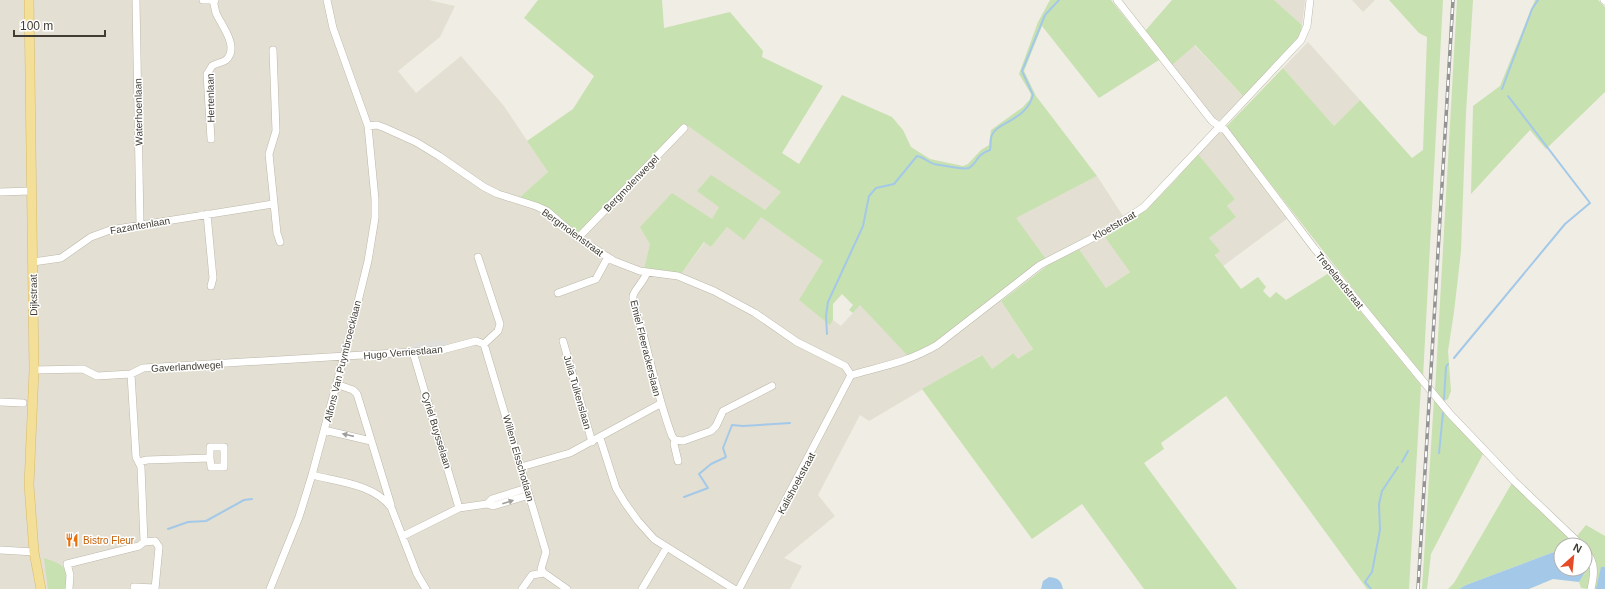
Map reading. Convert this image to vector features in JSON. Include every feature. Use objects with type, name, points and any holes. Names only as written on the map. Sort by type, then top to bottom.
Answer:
[{"type":"main road","name":"Dijkstraat","points":[[30,0],[34,370],[29,485],[34,552],[41,589]]},
{"type":"street","name":"Waterhoenlaan","points":[[136,0],[140,225]]},
{"type":"street","name":"Hertenlaan","points":[[203,0],[214,0],[216,13],[228,33],[230,50],[228,58],[221,63],[212,66],[207,74],[211,139]]},
{"type":"street","points":[[327,0],[333,28],[368,126]]},
{"type":"street","name":"Trepelandstraat","points":[[1117,0],[1212,121],[1225,130],[1314,248],[1450,414],[1509,476],[1573,537]]},
{"type":"street","name":"Kloetstraat","points":[[851,375],[882,368],[922,354],[941,342],[1040,265],[1129,218],[1144,207],[1300,40],[1307,26],[1310,0]]},
{"type":"street","points":[[273,50],[276,131],[269,154],[273,204],[277,234],[280,242]]},
{"type":"street","name":"Bergmolenstraat","points":[[368,126],[377,125],[385,128],[433,153],[484,187],[498,194],[547,211],[578,238],[608,257],[629,267],[647,272],[678,276],[700,284],[755,313],[806,347],[845,366],[851,375]]},
{"type":"street","name":"Alfons Van Puymbroecklaan","points":[[270,589],[299,517],[312,475],[368,260],[375,199],[368,126]]},
{"type":"street","name":"Bergmolenwegel","points":[[578,238],[684,128]]},
{"type":"street","points":[[0,192],[31,191]]},
{"type":"street","name":"Fazantenlaan","points":[[33,262],[61,258],[91,237],[110,230],[273,204]]},
{"type":"street","points":[[208,214],[213,278],[211,286]]},
{"type":"street","points":[[478,257],[500,324],[498,331],[484,344]]},
{"type":"street","points":[[558,293],[596,279],[608,257]]},
{"type":"street","name":"Emiel Fleerackerslaan","points":[[647,272],[644,280],[634,294],[633,301],[645,341],[660,404],[672,436],[675,440],[674,444],[678,461]]},
{"type":"street","name":"Hugo Verriestlaan","points":[[343,356],[442,350],[476,341],[484,344]]},
{"type":"street","name":"Julia Tulkenslaan","points":[[563,341],[592,442]]},
{"type":"street","name":"Willem Elsschotlaan","points":[[484,344],[546,552],[541,569],[544,573]]},
{"type":"street","name":"Cyriel Buysselaan","points":[[413,352],[460,508]]},
{"type":"street","name":"Gaverlandwegel","points":[[34,370],[83,369],[97,376],[131,374],[143,368],[234,364],[343,356]]},
{"type":"street","points":[[131,374],[136,457],[141,468],[144,542]]},
{"type":"street","name":"Kalishoekstraat","points":[[739,589],[851,375]]},
{"type":"street","points":[[336,384],[353,390],[357,394],[391,507],[417,574],[426,589]]},
{"type":"street","points":[[675,440],[683,442],[711,431],[716,426],[723,411],[772,386]]},
{"type":"street","points":[[0,402],[23,403]]},
{"type":"street","name":"Emiel Fleerackerslaan","points":[[521,467],[570,453],[660,404]]},
{"type":"street","points":[[324,430],[371,440]]},
{"type":"street","name":"Julia Tulkenslaan","points":[[600,438],[616,488],[625,503],[654,539],[734,589]]},
{"type":"street","points":[[139,462],[147,460],[210,458]]},
{"type":"street","points":[[312,475],[374,491],[391,507]]},
{"type":"street","points":[[374,491],[380,488],[383,477]]},
{"type":"street","points":[[403,536],[460,508],[487,504],[492,500],[528,492]]},
{"type":"street","points":[[69,589],[70,576],[66,564],[139,546],[144,542],[156,541],[160,547],[155,589],[134,587]]},
{"type":"street","points":[[642,589],[667,547]]},
{"type":"street","points":[[0,550],[34,552]]},
{"type":"street","points":[[1591,589],[1595,570],[1593,563]]},
{"type":"street","points":[[522,589],[532,575],[544,573],[566,589]]},
{"type":"shaded area","points":[[0,0],[429,0],[455,6],[440,37],[398,71],[416,93],[461,56],[504,106],[548,172],[520,197],[548,208],[579,235],[685,124],[781,192],[765,210],[719,207],[681,274],[705,242],[711,247],[727,227],[761,217],[823,261],[830,325],[833,320],[841,326],[860,305],[997,295],[1033,349],[1018,360],[1012,353],[992,369],[981,355],[869,421],[860,415],[818,495],[835,516],[784,558],[802,566],[790,589],[0,589]]},
{"type":"shaded area","points":[[1274,0],[1305,0],[1302,25]]},
{"type":"shaded area","points":[[1352,0],[1375,0],[1363,12]]},
{"type":"shaded area","points":[[1308,42],[1360,100],[1334,126],[1283,68]]},
{"type":"shaded area","points":[[1194,45],[1245,98],[1219,121],[1215,119],[1171,66]]},
{"type":"shaded area","points":[[1220,132],[1225,135],[1288,218],[1223,266],[1215,254],[1219,251],[1209,238],[1235,217],[1227,206],[1235,199],[1198,154]]},
{"type":"shaded area","points":[[1097,176],[1123,216],[1046,259],[1015,218]]},
{"type":"shaded area","points":[[1105,237],[1131,271],[1106,288],[1079,249]]},
{"type":"shaded area","points":[[447,340],[447,346],[413,348],[412,343]]},
{"type":"green space","points":[[538,0],[662,0],[664,28],[730,12],[763,51],[762,57],[823,86],[782,153],[799,164],[842,95],[892,117],[903,130],[911,147],[930,159],[963,166],[968,164],[981,150],[989,145],[991,130],[1023,107],[1030,99],[1031,94],[1019,74],[1038,22],[1050,0],[1111,0],[1159,60],[1099,98],[1042,26],[1024,71],[1036,96],[1097,176],[1016,218],[1046,259],[932,344],[908,356],[860,305],[853,313],[849,310],[853,305],[842,294],[833,304],[833,320],[830,325],[799,300],[823,261],[761,217],[744,240],[727,227],[711,247],[704,242],[681,274],[644,270],[650,244],[640,227],[672,193],[712,219],[719,207],[697,191],[711,175],[765,210],[781,192],[685,124],[579,235],[548,208],[520,197],[548,172],[527,141],[573,109],[594,76],[524,18]]},
{"type":"green space","points":[[1172,0],[1274,0],[1302,25],[1300,36],[1245,98],[1195,45],[1171,66],[1145,31]]},
{"type":"green space","points":[[1389,0],[1443,0],[1423,378],[1226,127],[1283,68],[1334,126],[1360,100],[1412,158],[1423,150],[1427,37],[1419,33]]},
{"type":"green space","points":[[1457,0],[1473,0],[1466,113],[1461,251],[1448,351],[1451,391],[1448,399],[1443,402],[1435,391]]},
{"type":"green space","points":[[1535,0],[1598,0],[1605,7],[1605,92],[1546,149],[1530,130],[1471,194],[1473,106],[1500,86]]},
{"type":"green space","points":[[1198,154],[1235,199],[1227,206],[1236,217],[1209,238],[1220,251],[1215,255],[1241,289],[1258,277],[1266,287],[1263,291],[1270,298],[1276,292],[1286,300],[1329,273],[1421,385],[1409,589],[1367,589],[1226,396],[1161,443],[1164,449],[1144,463],[1237,589],[1144,589],[1082,504],[1032,539],[922,389],[982,355],[992,369],[1013,353],[1018,359],[1033,349],[1001,301],[1048,265],[1079,249],[1106,288],[1130,272],[1105,237],[1145,210],[1166,190]]},
{"type":"green space","points":[[1434,399],[1483,454],[1431,554],[1427,589],[1422,589]]},
{"type":"green space","points":[[1512,483],[1567,537],[1553,537],[1553,552],[1459,589],[1448,589],[1454,583]]},
{"type":"green space","points":[[1586,525],[1605,536],[1605,589],[1593,589],[1597,565],[1593,558],[1593,537],[1577,536]]},
{"type":"green space","points":[[44,558],[61,565],[64,568],[67,576],[67,589],[48,589]]},
{"type":"green space","points":[[1582,577],[1591,577],[1588,589],[1581,588],[1579,582]]},
{"type":"water","points":[[1553,552],[1553,577],[1582,577],[1579,582],[1553,579],[1529,589],[1459,589],[1466,585]]},
{"type":"water","points":[[1601,567],[1605,567],[1605,589],[1596,589]]},
{"type":"water","points":[[1049,577],[1059,580],[1063,589],[1041,589],[1043,581]]},
{"type":"waterway","points":[[827,334],[826,316],[828,302],[863,226],[869,196],[876,188],[894,184],[917,156],[922,157],[934,164],[957,168],[969,168],[982,154],[990,150],[991,137],[995,131],[1018,116],[1029,104],[1033,95],[1022,71],[1045,15],[1059,0]]},
{"type":"waterway","points":[[1502,89],[1532,9],[1538,0]]},
{"type":"waterway","points":[[1454,358],[1565,224],[1590,203],[1508,96]]},
{"type":"waterway","points":[[1444,399],[1446,367],[1448,364]]},
{"type":"waterway","points":[[1439,453],[1443,413]]},
{"type":"waterway","points":[[684,497],[708,488],[699,474],[711,464],[726,457],[723,448],[732,425],[743,426],[790,423]]},
{"type":"waterway","points":[[1402,462],[1408,451]]},
{"type":"waterway","points":[[1371,589],[1365,582],[1372,572],[1380,530],[1379,504],[1382,491],[1398,467]]},
{"type":"waterway","points":[[168,529],[188,522],[206,521],[244,500],[252,499]]},
{"type":"railway","points":[[1418,589],[1453,0]]},
{"type":"place","name":"Bistro Fleur","points":[[72,540]]}]
